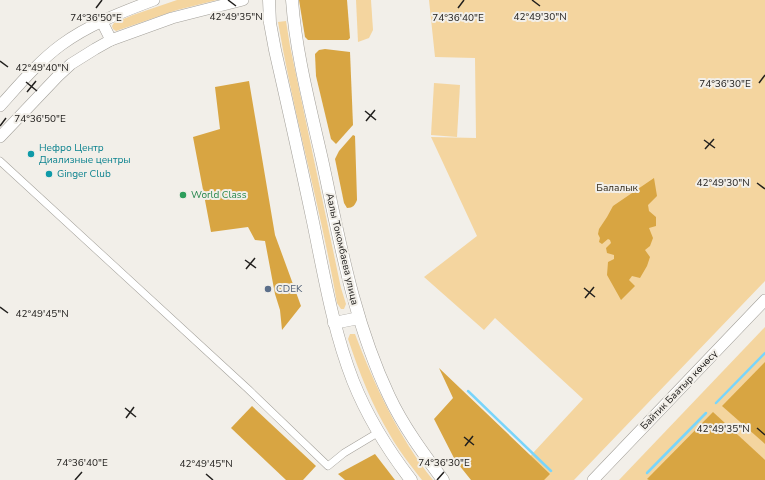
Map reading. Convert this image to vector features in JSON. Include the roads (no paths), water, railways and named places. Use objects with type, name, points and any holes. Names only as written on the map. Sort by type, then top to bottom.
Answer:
[{"type":"main road","points":[[0,106],[31,73],[73,36],[154,0]]},
{"type":"main road","points":[[0,137],[71,64],[88,52],[111,40],[172,18],[243,0]]},
{"type":"main road","points":[[268,0],[270,23],[334,323],[353,381],[379,432],[411,480]]},
{"type":"main road","name":"Аалы Токомбаева улица","points":[[292,0],[298,46],[314,123],[350,289],[359,318],[389,396],[410,434],[443,480]]},
{"type":"main road","points":[[102,22],[111,40]]},
{"type":"main road","name":"Байтик Баатыр көчөсү","points":[[592,480],[765,300]]},
{"type":"main road","points":[[334,323],[359,318]]},
{"type":"street","points":[[0,161],[228,370],[328,466],[344,453],[379,432]]},
{"type":"waterway","points":[[716,403],[765,353]]},
{"type":"waterway","points":[[468,391],[551,471]]},
{"type":"waterway","points":[[647,473],[706,413]]},
{"type":"place","name":"Нефро Центр Диализные центры","points":[[31,154]]},
{"type":"place","name":"Ginger Club","points":[[49,174]]},
{"type":"place","name":"World Class","points":[[183,195]]},
{"type":"place","name":"CDEK","points":[[268,289]]},
{"type":"park label","name":"Балалык","points":[[617,188]]}]
